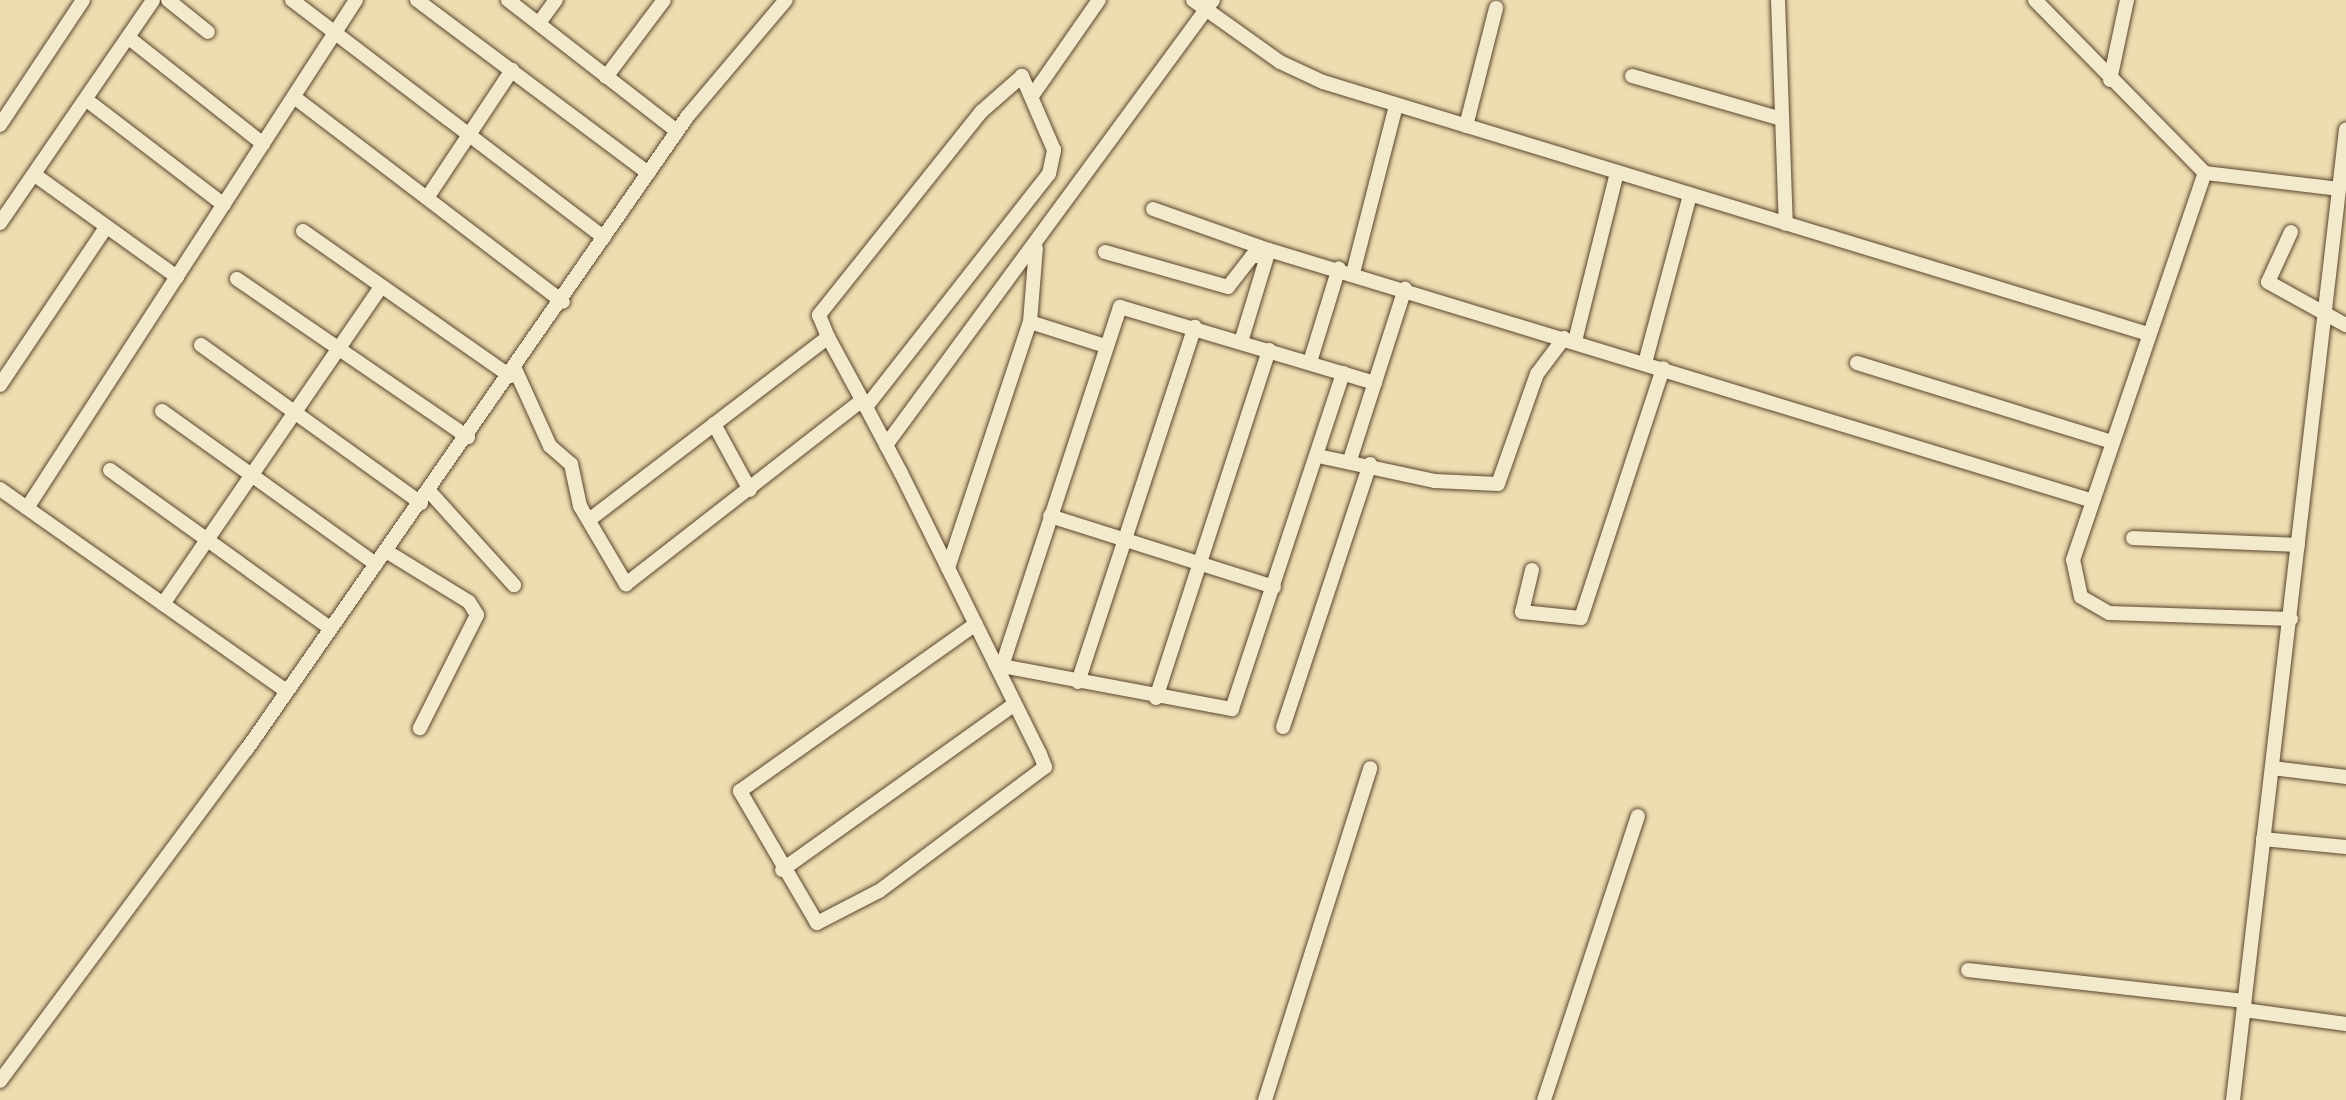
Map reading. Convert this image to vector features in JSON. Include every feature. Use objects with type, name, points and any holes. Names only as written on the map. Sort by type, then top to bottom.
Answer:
[{"type":"street","points":[[0,125],[83,0]]},
{"type":"street","points":[[0,223],[88,101],[153,0]]},
{"type":"street","points":[[168,0],[208,32]]},
{"type":"street","points":[[292,0],[604,238]]},
{"type":"street","points":[[27,508],[356,0]]},
{"type":"street","points":[[417,0],[648,173]]},
{"type":"street","points":[[508,0],[677,131]]},
{"type":"street","points":[[539,23],[556,0]]},
{"type":"street","points":[[606,76],[664,0]]},
{"type":"street","points":[[0,1081],[468,437],[677,131],[786,0]]},
{"type":"street","points":[[1032,96],[1099,0]]},
{"type":"street","points":[[1193,0],[1210,5],[1280,62],[1396,104],[2145,334]]},
{"type":"street","points":[[1778,0],[1786,224]]},
{"type":"street","points":[[2035,0],[2204,173],[2339,189]]},
{"type":"street","points":[[2110,80],[2127,0]]},
{"type":"street","points":[[886,445],[1036,248],[1210,5]]},
{"type":"street","points":[[1466,126],[1496,8]]},
{"type":"street","points":[[129,38],[263,144]]},
{"type":"street","points":[[427,198],[512,70]]},
{"type":"street","points":[[303,230],[513,373],[550,446],[571,464],[589,520],[626,584],[864,403],[1049,174],[1054,150],[1032,96],[1018,76],[981,112],[821,312],[828,336],[864,403],[886,445],[999,666],[1043,773],[894,881],[823,924],[782,870],[740,791],[976,624]]},
{"type":"street","points":[[1632,76],[1782,119]]},
{"type":"street","points":[[294,97],[563,302]]},
{"type":"street","points":[[88,101],[224,205]]},
{"type":"street","points":[[1310,362],[1346,270],[1396,104]]},
{"type":"street","points":[[2234,1100],[2346,130]]},
{"type":"street","points":[[1318,456],[1370,464],[1434,481],[1498,484],[1537,374],[1569,339],[1616,172]]},
{"type":"street","points":[[2204,173],[2109,441],[2071,575],[2094,607],[2291,618]]},
{"type":"street","points":[[35,174],[178,277]]},
{"type":"street","points":[[1645,363],[1690,194]]},
{"type":"street","points":[[1153,209],[1268,253],[1346,270],[2090,500]]},
{"type":"street","points":[[0,385],[106,227]]},
{"type":"street","points":[[2291,232],[2268,282],[2346,325]]},
{"type":"street","points":[[948,568],[1030,322],[1036,248]]},
{"type":"street","points":[[1105,252],[1228,287],[1252,256],[1268,253]]},
{"type":"street","points":[[1241,342],[1268,253]]},
{"type":"street","points":[[238,279],[468,437]]},
{"type":"street","points":[[163,604],[381,286]]},
{"type":"street","points":[[1350,460],[1405,289]]},
{"type":"street","points":[[999,666],[1104,346],[1124,306],[1375,382]]},
{"type":"street","points":[[1030,322],[1104,346]]},
{"type":"street","points":[[1078,682],[1195,328]]},
{"type":"street","points":[[589,520],[828,336]]},
{"type":"street","points":[[201,345],[425,497],[514,586]]},
{"type":"street","points":[[1156,698],[1269,350]]},
{"type":"street","points":[[1858,364],[2109,441]]},
{"type":"street","points":[[1532,570],[1522,612],[1581,618],[1663,368]]},
{"type":"street","points":[[999,666],[1232,709],[1343,373]]},
{"type":"street","points":[[162,411],[376,564]]},
{"type":"street","points":[[714,424],[750,490]]},
{"type":"street","points":[[1284,727],[1370,464]]},
{"type":"street","points":[[110,470],[330,628]]},
{"type":"street","points":[[0,489],[286,691]]},
{"type":"street","points":[[1050,516],[1274,587]]},
{"type":"street","points":[[2133,538],[2298,545]]},
{"type":"street","points":[[386,551],[469,602],[476,616],[420,728]]},
{"type":"street","points":[[782,870],[1014,706]]},
{"type":"street","points":[[1265,1100],[1370,768]]},
{"type":"street","points":[[2272,768],[2346,777]]},
{"type":"street","points":[[1544,1100],[1638,816]]},
{"type":"street","points":[[2263,839],[2346,847]]},
{"type":"street","points":[[1968,970],[2244,1005],[2346,1024]]}]
